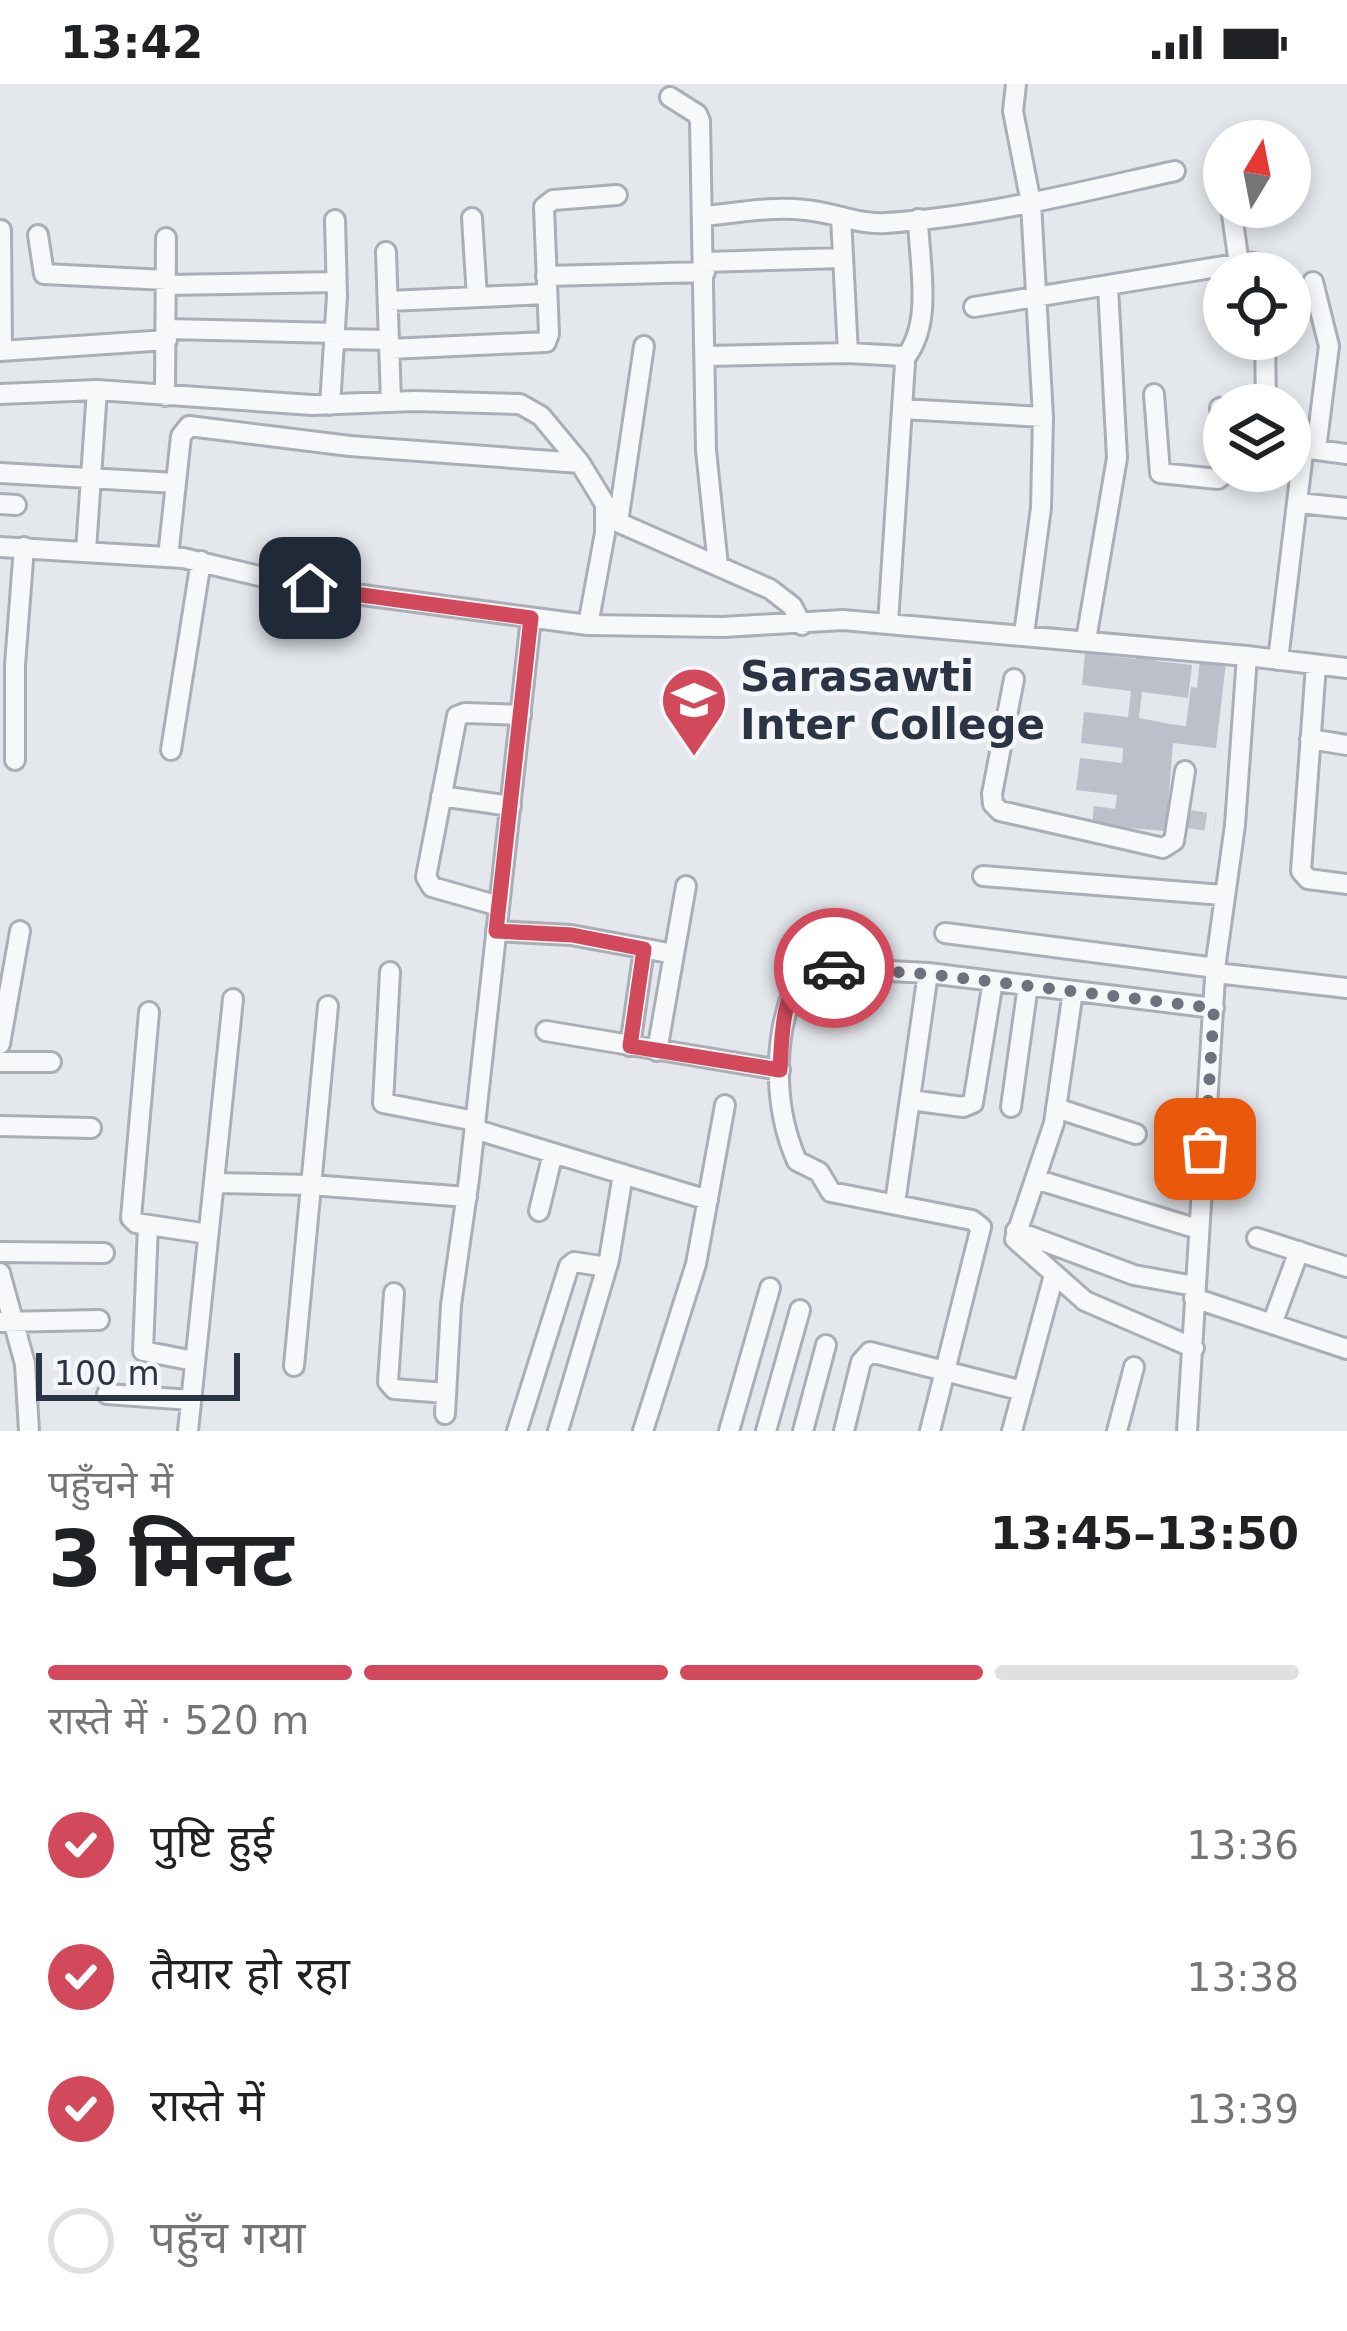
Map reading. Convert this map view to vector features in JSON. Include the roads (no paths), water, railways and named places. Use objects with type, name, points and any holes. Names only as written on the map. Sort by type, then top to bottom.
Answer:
[{"type":"street","points":[[1016,84],[1013,111],[1031,203],[1043,416],[1041,508],[1024,634]]},
{"type":"street","points":[[670,98],[697,114],[700,121],[706,450],[718,566]]},
{"type":"street","points":[[704,216],[784,208],[873,224],[1031,203],[1175,171]]},
{"type":"street","points":[[1,230],[1,351],[167,335],[335,336],[389,344],[546,342],[543,215],[547,202],[616,195]]},
{"type":"street","points":[[841,217],[848,353]]},
{"type":"street","points":[[472,218],[477,297]]},
{"type":"street","points":[[888,623],[904,359],[917,343],[921,326],[918,219]]},
{"type":"street","points":[[330,405],[337,282],[335,220]]},
{"type":"street","points":[[38,235],[44,274],[166,282],[337,282]]},
{"type":"street","points":[[166,238],[166,396]]},
{"type":"street","points":[[386,252],[392,402]]},
{"type":"street","points":[[388,302],[477,297],[705,267],[843,258]]},
{"type":"street","points":[[974,307],[1203,270]]},
{"type":"street","points":[[1312,282],[1329,346],[1316,449]]},
{"type":"street","points":[[1086,640],[1117,458],[1108,286]]},
{"type":"street","points":[[588,625],[644,346]]},
{"type":"street","points":[[706,356],[848,353],[893,354],[904,359]]},
{"type":"street","points":[[86,550],[97,390]]},
{"type":"street","points":[[0,394],[97,390],[330,405],[520,404],[541,416],[580,463],[612,520],[784,596],[802,625]]},
{"type":"street","points":[[1154,394],[1160,473],[1203,477]]},
{"type":"street","points":[[902,409],[1043,416]]},
{"type":"street","points":[[168,557],[181,436],[189,426],[350,446],[580,463]]},
{"type":"street","points":[[1278,660],[1303,453],[1316,449],[1347,454]]},
{"type":"street","points":[[0,472],[176,483]]},
{"type":"street","points":[[1299,503],[1347,508]]},
{"type":"street","points":[[0,547],[201,561],[310,588],[588,625],[802,625],[843,620],[1347,668]]},
{"type":"street","points":[[15,760],[8,664],[24,547]]},
{"type":"street","points":[[171,750],[201,561]]},
{"type":"street","points":[[445,1414],[451,1305],[531,618]]},
{"type":"street","points":[[1187,1431],[1225,824],[1247,656]]},
{"type":"street","points":[[1316,665],[1300,871],[1308,879],[1347,884]]},
{"type":"street","points":[[1014,679],[992,794],[996,808],[1156,848],[1174,841],[1184,818],[1185,771]]},
{"type":"street","points":[[499,906],[428,886],[426,877],[457,716],[465,712],[521,715]]},
{"type":"street","points":[[1310,739],[1347,746]]},
{"type":"street","points":[[441,796],[511,806]]},
{"type":"street","points":[[983,876],[1223,895]]},
{"type":"street","points":[[657,1051],[686,886]]},
{"type":"street","points":[[0,1044],[20,931]]},
{"type":"street","points":[[496,931],[572,935],[674,954]]},
{"type":"street","points":[[945,933],[1347,988]]},
{"type":"street","points":[[630,1046],[644,949]]},
{"type":"street","points":[[930,1431],[981,1227],[972,1220],[831,1192],[819,1172],[797,1161],[781,1097],[780,1070],[786,1011],[802,973],[815,967],[928,974],[1214,1008]]},
{"type":"street","points":[[390,972],[383,1103],[475,1125],[708,1200]]},
{"type":"street","points":[[895,1203],[928,974]]},
{"type":"street","points":[[910,1100],[963,1107],[973,1103],[993,981]]},
{"type":"street","points":[[1011,1107],[1028,986]]},
{"type":"street","points":[[1073,991],[1056,1108],[1016,1231],[1018,1244],[1102,1311],[1194,1348]]},
{"type":"street","points":[[188,1431],[233,998]]},
{"type":"street","points":[[294,1366],[328,1006]]},
{"type":"street","points":[[149,1012],[130,1216],[134,1222],[208,1234]]},
{"type":"street","points":[[546,1031],[780,1070]]},
{"type":"street","points":[[0,1062],[51,1062]]},
{"type":"street","points":[[643,1431],[689,1292],[725,1105]]},
{"type":"street","points":[[1056,1108],[1136,1133]]},
{"type":"street","points":[[0,1126],[92,1128]]},
{"type":"street","points":[[539,1210],[553,1153]]},
{"type":"street","points":[[558,1431],[608,1267],[623,1174]]},
{"type":"street","points":[[1035,1179],[1198,1229]]},
{"type":"street","points":[[214,1183],[467,1197]]},
{"type":"street","points":[[148,1225],[143,1352],[194,1361]]},
{"type":"street","points":[[1016,1231],[1347,1349]]},
{"type":"street","points":[[1257,1238],[1347,1267]]},
{"type":"street","points":[[0,1252],[104,1253]]},
{"type":"street","points":[[1271,1324],[1299,1252]]},
{"type":"street","points":[[517,1431],[569,1266],[574,1262],[608,1267]]},
{"type":"street","points":[[0,1273],[6,1321],[27,1381],[29,1431]]},
{"type":"street","points":[[1012,1431],[1054,1275]]},
{"type":"street","points":[[729,1431],[770,1288]]},
{"type":"street","points":[[394,1293],[388,1382],[401,1390],[446,1393]]},
{"type":"street","points":[[766,1431],[800,1310]]},
{"type":"street","points":[[6,1321],[99,1320]]},
{"type":"street","points":[[803,1431],[826,1345]]},
{"type":"street","points":[[844,1431],[864,1355],[883,1353],[1023,1391]]},
{"type":"street","points":[[1117,1431],[1134,1367]]},
{"type":"street","points":[[107,1394],[191,1400]]},
{"type":"tunnel","points":[[1188,819],[1215,823]]},
{"type":"place","name":"Sarasawti Inter College","points":[[694,759]]}]
